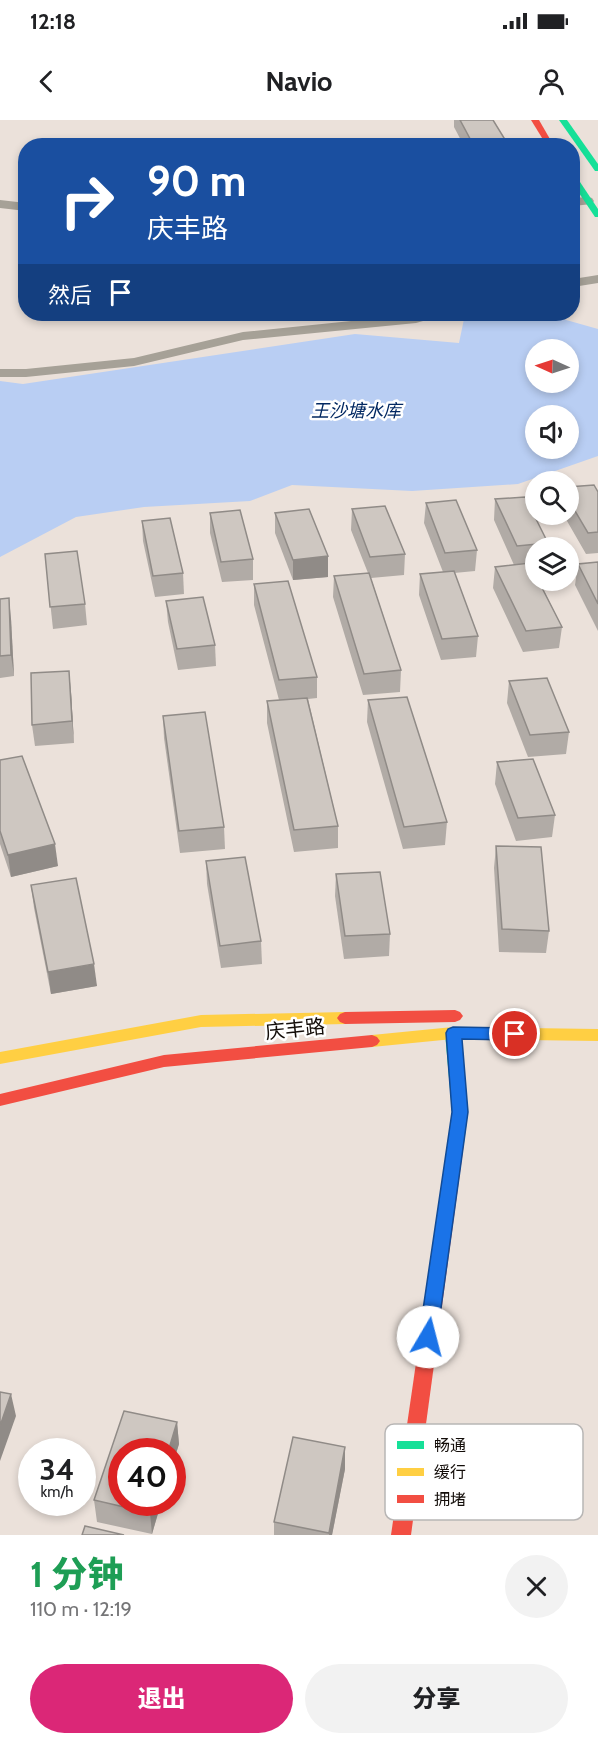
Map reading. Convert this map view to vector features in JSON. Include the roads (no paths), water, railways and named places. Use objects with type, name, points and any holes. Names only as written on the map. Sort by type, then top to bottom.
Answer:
[{"type":"main road","points":[[535,120],[547,138]]},
{"type":"main road","points":[[563,120],[576,138]]},
{"type":"main road","points":[[580,144],[598,169]]},
{"type":"main road","points":[[580,188],[595,206]]},
{"type":"main road","points":[[0,1058],[201,1021],[471,1016]]},
{"type":"main road","points":[[416,1424],[460,1112],[453,1033]]},
{"type":"main road","name":"庆丰路","points":[[0,1101],[164,1061],[453,1033],[598,1035]]},
{"type":"main road","points":[[401,1535],[403,1520]]},
{"type":"street","points":[[580,203],[595,206]]},
{"type":"street","points":[[0,204],[18,206]]},
{"type":"street","points":[[580,283],[598,279]]},
{"type":"street","points":[[0,373],[26,373],[134,362],[243,336],[396,321]]},
{"type":"water","name":"王沙塘水库","points":[[464,321],[570,321],[598,329],[598,456],[555,471],[525,471],[525,482],[518,484],[412,491],[292,485],[250,501],[144,507],[76,517],[0,557],[0,381],[23,384],[355,334],[459,343]]}]
